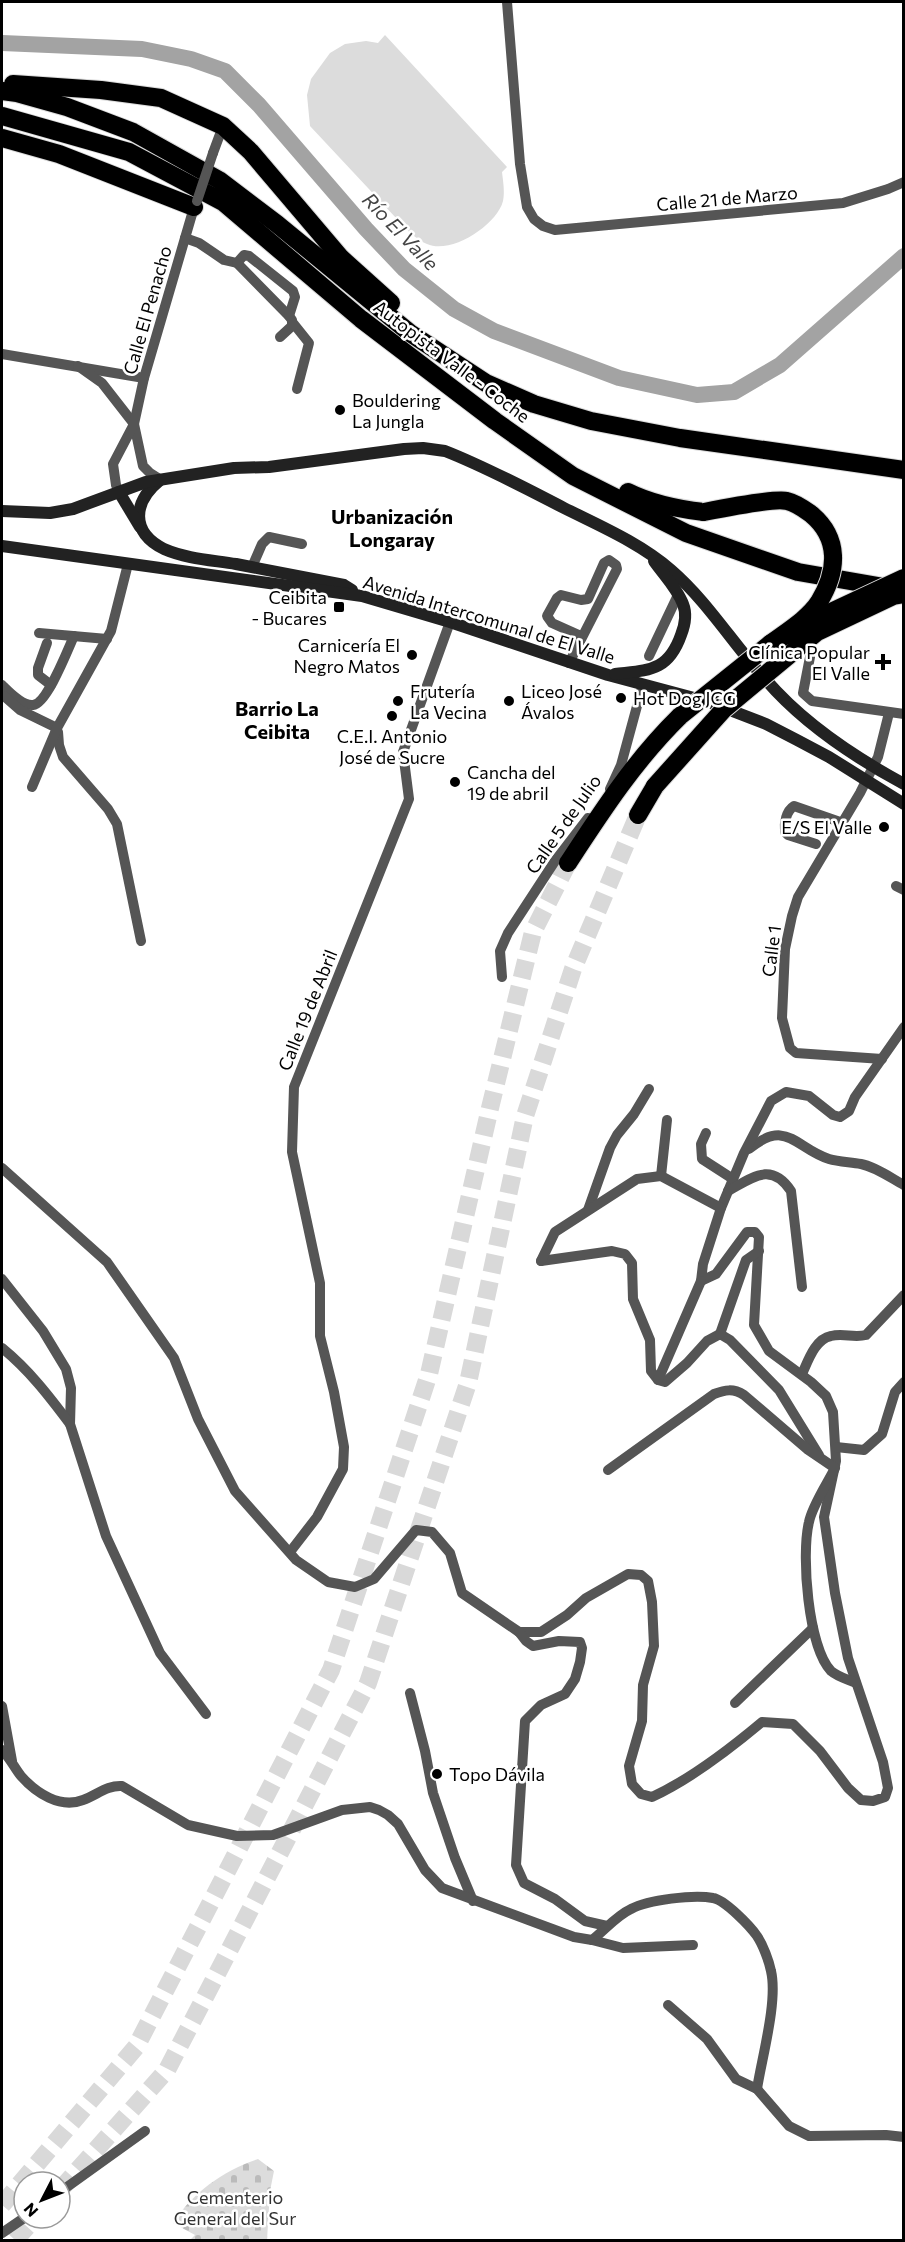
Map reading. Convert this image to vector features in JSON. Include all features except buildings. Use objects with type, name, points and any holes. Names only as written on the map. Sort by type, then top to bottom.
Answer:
[{"type":"highway","points":[[2,83],[101,90],[161,98],[223,126],[251,152],[341,258],[466,371]]},
{"type":"highway","name":"Autopista Valle - Coche","points":[[2,92],[17,93],[67,107],[133,132],[219,180],[277,224],[410,333],[486,383],[534,404],[591,421],[680,438],[903,470]]},
{"type":"highway","name":"Autopista Valle - Coche","points":[[2,116],[129,152],[223,202],[361,319],[495,421],[573,476],[686,532],[798,572],[903,592]]},
{"type":"highway","points":[[2,138],[59,154],[195,204]]},
{"type":"highway","points":[[495,421],[512,424],[573,463],[637,497],[675,508],[704,512],[785,500],[803,508],[819,521],[831,538],[834,557],[832,571],[818,603],[802,619],[680,716],[651,744],[611,797],[568,863]]},
{"type":"highway","points":[[770,644],[814,620],[903,578]]},
{"type":"highway","points":[[638,815],[656,786],[724,709],[817,632],[903,592]]},
{"type":"main road","points":[[2,511],[50,513],[73,509],[134,485],[234,468],[269,467],[392,450],[423,448],[445,451],[531,491],[648,552],[669,568],[690,589],[713,614],[766,681],[808,721],[903,784]]},
{"type":"main road","points":[[142,529],[141,501],[148,490],[161,480]]},
{"type":"main road","points":[[119,492],[142,529],[153,541],[176,553],[344,585],[362,596]]},
{"type":"main road","name":"Avenida Intercomunal de El Valle","points":[[2,546],[362,596],[450,622],[608,675],[709,702],[766,724],[829,757],[903,804]]},
{"type":"main road","points":[[608,675],[651,670],[670,658],[677,647],[686,616],[684,604],[648,552]]},
{"type":"street","name":"Calle 21 de Marzo","points":[[507,2],[520,164],[527,207],[534,219],[543,226],[555,230],[843,203],[903,182]]},
{"type":"street","name":"Calle El Penacho","points":[[134,424],[144,378],[195,204],[223,126]]},
{"type":"street","points":[[185,238],[199,243],[224,260],[237,263],[291,319],[309,343],[297,389]]},
{"type":"street","points":[[237,263],[244,255],[249,256],[295,294],[291,319],[280,337]]},
{"type":"street","points":[[268,294],[280,281]]},
{"type":"street","points":[[2,354],[144,378]]},
{"type":"street","points":[[78,366],[102,383],[134,424],[144,465],[150,473],[161,480]]},
{"type":"street","points":[[119,492],[113,464],[134,424]]},
{"type":"street","points":[[252,567],[262,544],[269,537],[302,544]]},
{"type":"street","points":[[569,663],[617,567],[609,560],[604,563],[588,599],[561,595],[557,598],[548,616],[552,622],[581,636]]},
{"type":"street","points":[[32,787],[57,728],[111,631],[128,564]]},
{"type":"street","points":[[648,656],[678,595]]},
{"type":"street","name":"Calle 19 de Abril","points":[[290,1552],[317,1517],[343,1469],[344,1447],[334,1392],[320,1336],[321,1284],[292,1152],[294,1087],[409,799],[403,752],[450,622]]},
{"type":"street","points":[[39,633],[107,639]]},
{"type":"street","points":[[2,685],[14,697],[31,705],[41,700],[51,685],[74,636]]},
{"type":"street","points":[[47,643],[38,668],[38,675],[51,685]]},
{"type":"street","points":[[810,657],[804,693],[812,701],[903,714]]},
{"type":"street","name":"Calle 5 de Julio","points":[[502,977],[500,951],[508,933],[555,861],[609,791],[637,713],[643,684]]},
{"type":"street","points":[[2,694],[20,711],[57,728]]},
{"type":"street","points":[[873,766],[878,757],[889,713]]},
{"type":"street","points":[[57,728],[63,757],[108,809],[117,824],[141,941]]},
{"type":"street","name":"Calle 1","points":[[873,766],[843,823],[798,897],[785,949],[782,1018],[790,1048],[796,1053],[882,1059]]},
{"type":"street","points":[[816,844],[785,832],[787,813],[790,808],[794,806],[843,823]]},
{"type":"street","points":[[658,1380],[701,1281],[703,1264],[721,1208],[744,1154],[771,1101],[786,1092],[809,1096],[833,1115],[840,1117],[849,1111],[855,1097],[903,1027]]},
{"type":"street","points":[[588,1210],[610,1148],[649,1089]]},
{"type":"street","points":[[661,1176],[667,1119]]},
{"type":"street","points":[[706,1133],[701,1144],[702,1160],[733,1179]]},
{"type":"street","points":[[744,1154],[760,1140],[774,1136],[786,1136],[828,1159],[864,1164],[903,1185]]},
{"type":"street","points":[[2,1168],[106,1262],[174,1358],[198,1419],[235,1491],[290,1552],[328,1582],[354,1587],[374,1579],[416,1530],[432,1532],[450,1553],[462,1593],[519,1632],[526,1641],[533,1646],[559,1641],[580,1642],[582,1648],[575,1679],[565,1694],[541,1705],[525,1721],[516,1865],[524,1883],[555,1899],[585,1920],[607,1926]]},
{"type":"street","points":[[728,1191],[759,1173],[771,1175],[785,1182],[791,1191],[802,1287]]},
{"type":"street","points":[[721,1208],[661,1176],[637,1179],[555,1232],[541,1261],[612,1251],[625,1254],[632,1263],[633,1299],[650,1340],[651,1371],[658,1380],[665,1382],[707,1341],[720,1335],[746,1260],[759,1251]]},
{"type":"street","points":[[519,1632],[541,1632],[567,1615],[586,1598],[627,1574],[641,1575],[648,1581],[652,1602],[654,1646],[643,1685],[642,1721],[629,1766],[632,1784],[641,1794],[652,1797],[666,1790],[740,1741],[762,1722],[793,1724],[820,1751],[848,1788],[861,1800],[873,1801],[885,1797],[888,1788],[883,1762],[848,1658],[835,1593],[824,1517],[835,1468],[833,1412],[826,1396],[802,1374],[769,1351],[754,1325],[759,1251],[759,1237],[754,1232],[747,1232],[716,1274],[701,1281]]},
{"type":"street","points":[[2,1279],[43,1331],[66,1369],[71,1388],[70,1424],[106,1536],[160,1653],[206,1714]]},
{"type":"street","points":[[802,1374],[814,1350],[823,1340],[831,1336],[866,1335],[903,1295]]},
{"type":"street","points":[[720,1335],[730,1340],[779,1390],[820,1457]]},
{"type":"street","points":[[2,1348],[37,1381],[70,1424]]},
{"type":"street","points":[[836,1447],[864,1450],[882,1434],[895,1392],[903,1382]]},
{"type":"street","points":[[608,1470],[714,1394],[727,1390],[738,1391],[744,1395],[807,1449],[835,1468]]},
{"type":"street","points":[[835,1468],[809,1520],[805,1547],[813,1628],[819,1653],[830,1670],[856,1683]]},
{"type":"street","points":[[735,1703],[813,1628]]},
{"type":"street","points":[[410,1693],[433,1793],[455,1858],[473,1901]]},
{"type":"street","points":[[2,1706],[13,1761],[21,1776],[45,1796],[63,1804],[82,1801],[112,1785],[122,1786],[188,1825],[237,1836],[273,1835],[342,1810],[370,1807],[388,1815],[398,1824],[426,1870],[441,1888],[574,1937],[623,1948],[693,1945]]},
{"type":"street","points":[[2,1750],[13,1761]]},
{"type":"street","points":[[592,1940],[628,1910],[642,1904],[680,1898],[714,1898],[738,1915],[758,1937],[771,1971],[772,2002],[757,2089]]},
{"type":"street","points":[[668,2005],[707,2039],[736,2079],[757,2089],[789,2126],[809,2136],[886,2134],[903,2137]]},
{"type":"street","points":[[72,2183],[145,2131]]},
{"type":"green space","points":[[385,35],[507,167],[502,172],[504,198],[499,210],[483,228],[460,242],[437,246],[425,243],[411,234],[310,126],[307,95],[311,79],[330,53],[345,44],[366,41],[378,43]]},
{"type":"green space","name":"Cementerio General del Sur","points":[[258,2159],[274,2171],[270,2191],[267,2240],[190,2240],[195,2235],[173,2223],[199,2192],[233,2169]]},
{"type":"waterway","name":"Río El Valle","points":[[2,43],[142,49],[191,59],[225,71],[259,105],[366,229],[404,269],[454,309],[494,331],[619,378],[697,395],[734,392],[780,365],[904,256]]},
{"type":"tunnel","points":[[72,2177],[167,2070],[368,1683],[468,1383],[525,1116],[573,969],[638,815]]},
{"type":"tunnel","points":[[2,2205],[136,2047],[331,1670],[429,1374],[533,932],[568,863]]},
{"type":"tunnel","points":[[15,2240],[24,2230]]},
{"type":"place","name":"Bouldering La Jungla","points":[[340,410]]},
{"type":"place","name":"Ceibita - Bucares","points":[[339,607]]},
{"type":"place","name":"Carnicería El Negro Matos","points":[[412,655]]},
{"type":"place","name":"Clínica Popular El Valle","points":[[883,662]]},
{"type":"place","name":"Hot Dog JCG","points":[[621,698]]},
{"type":"place","name":"Frutería La Vecina","points":[[398,701]]},
{"type":"place","name":"Liceo José Ávalos","points":[[509,701]]},
{"type":"place","name":"C.E.I. Antonio José de Sucre","points":[[392,716]]},
{"type":"place","name":"Cancha del 19 de abril","points":[[455,782]]},
{"type":"place","name":"E/S El Valle","points":[[884,827]]},
{"type":"place","name":"Topo Dávila","points":[[437,1774]]},
{"type":"district","name":"Urbanización Longaray","points":[[392,528]]},
{"type":"district","name":"Barrio La Ceibita","points":[[277,720]]}]
